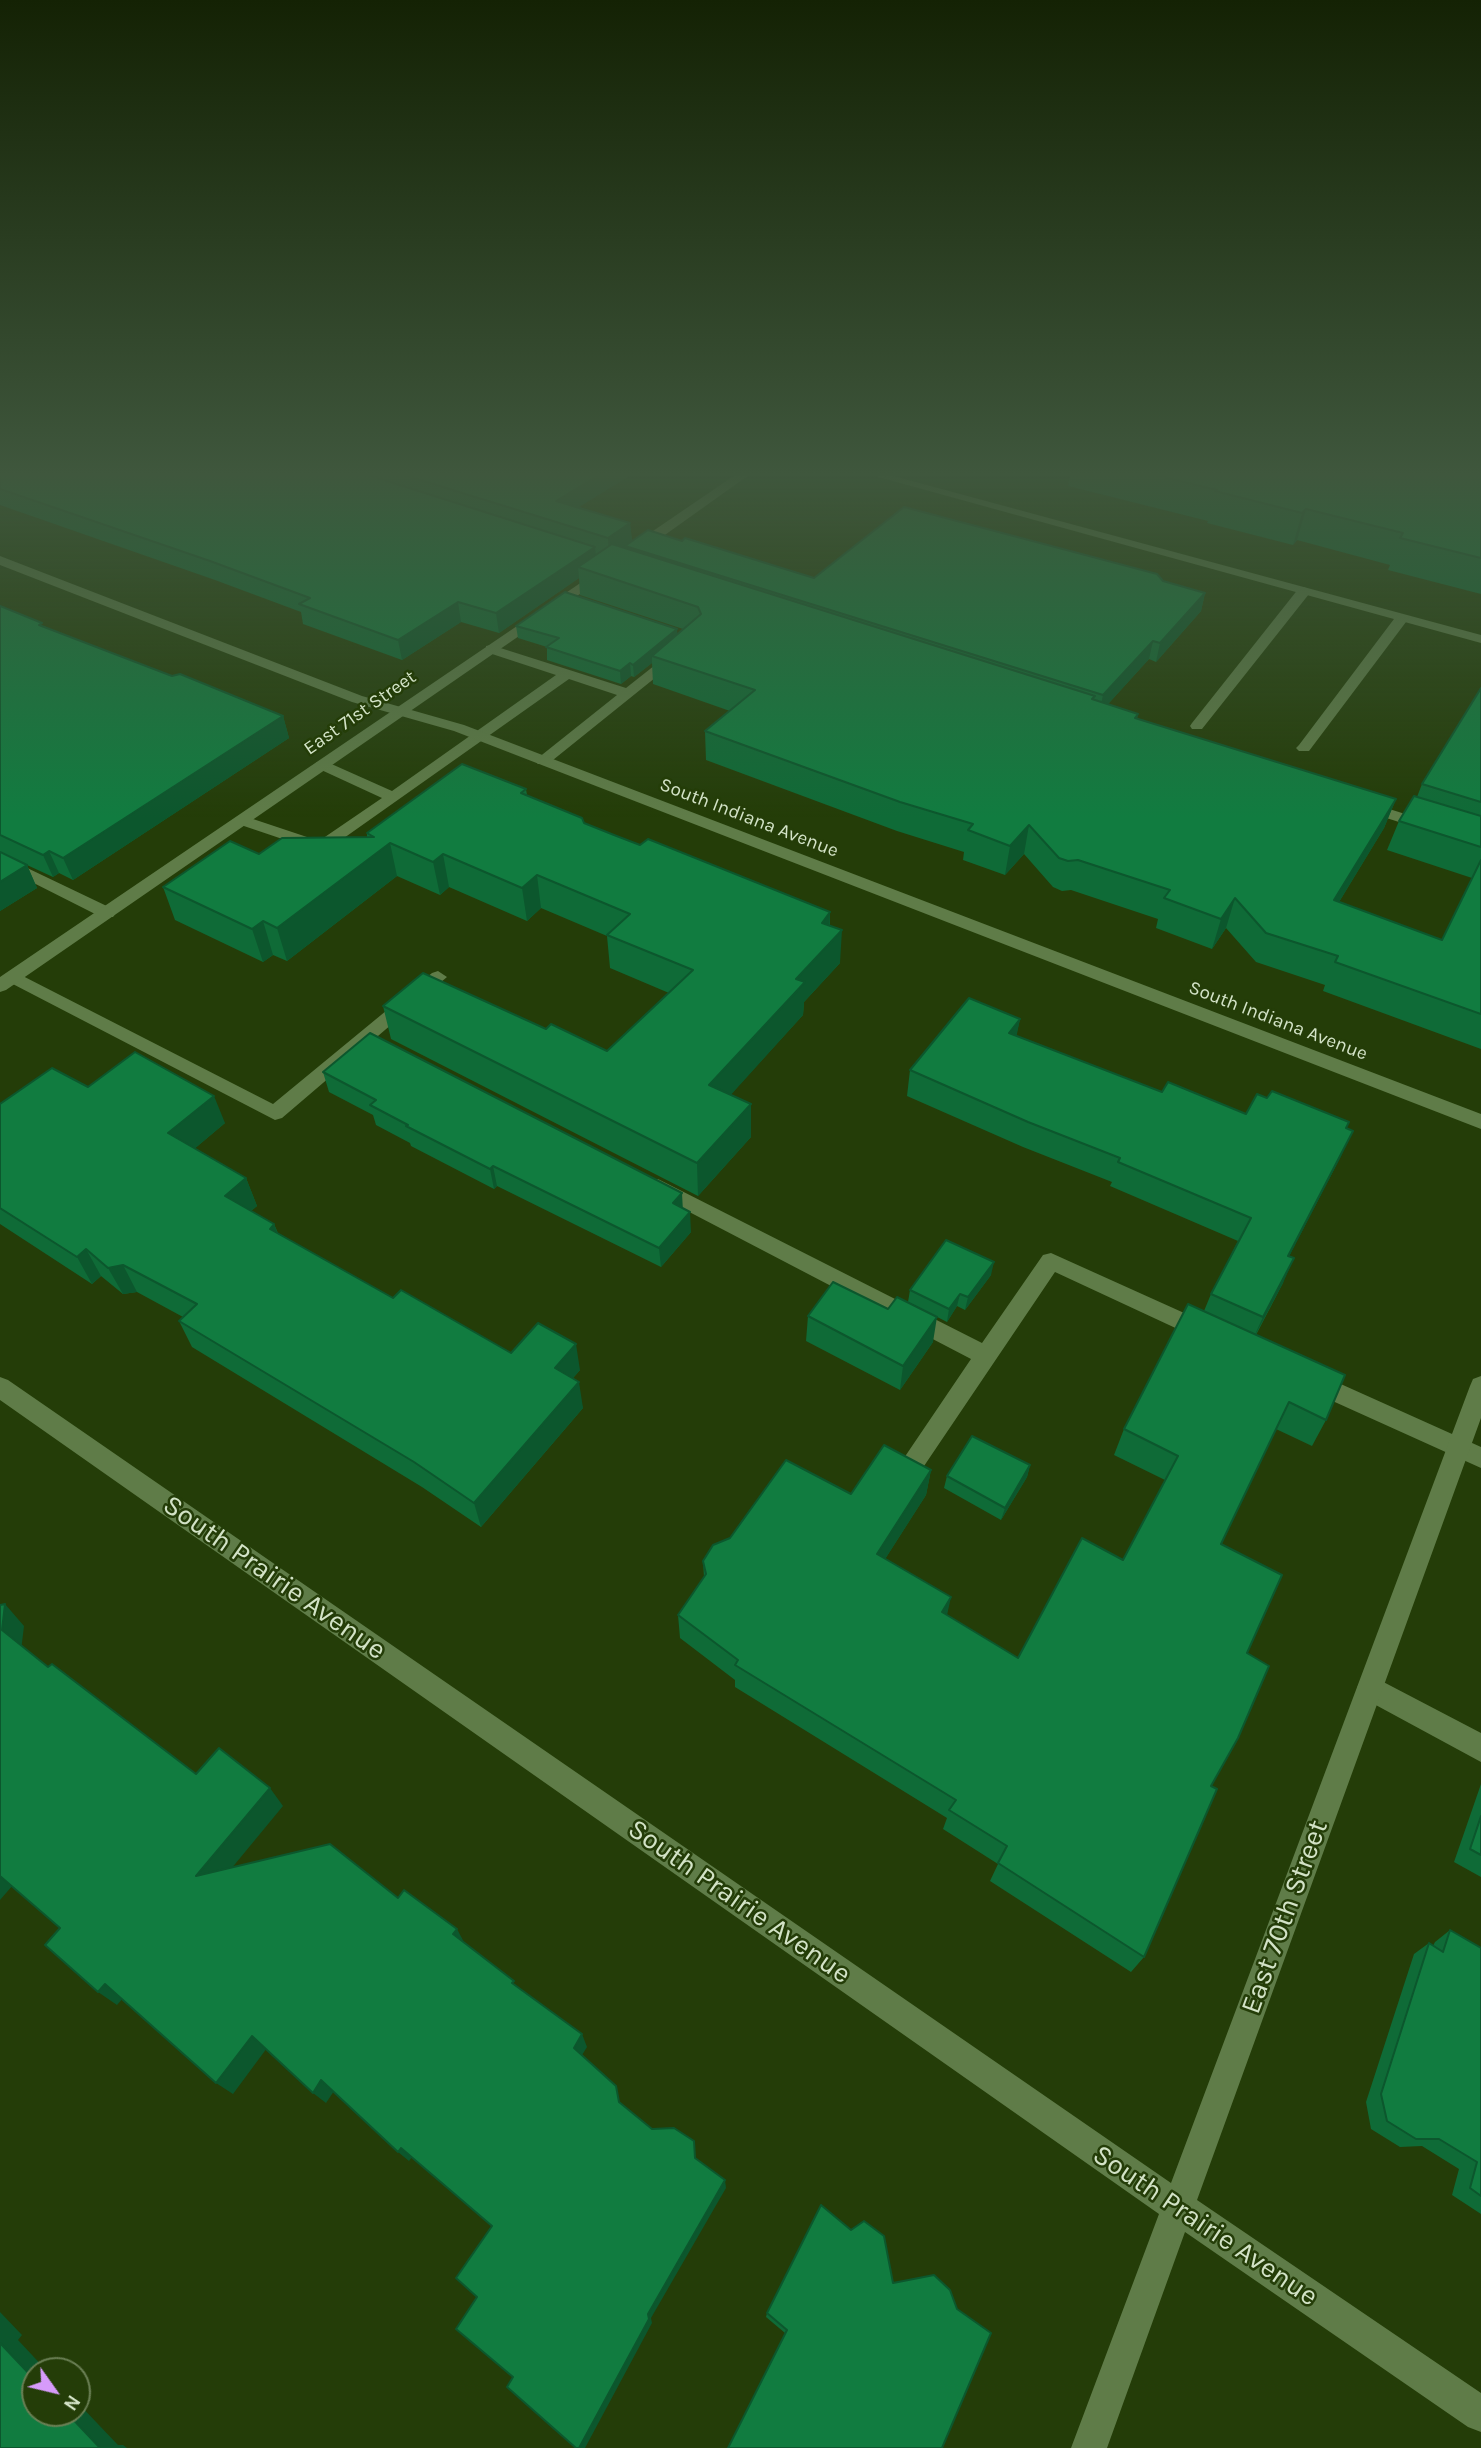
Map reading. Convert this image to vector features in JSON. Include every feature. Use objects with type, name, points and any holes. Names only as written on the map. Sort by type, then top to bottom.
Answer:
[{"type":"street","name":"South Indiana Avenue","points":[[75,589],[348,696],[479,736],[1481,1122]]},
{"type":"street","name":"East 71st Street","points":[[7,981],[491,649],[585,589]]},
{"type":"street","points":[[1298,589],[1481,639]]},
{"type":"street","points":[[1196,726],[1304,591]]},
{"type":"street","points":[[1304,748],[1402,618]]},
{"type":"street","points":[[543,761],[684,648]]},
{"type":"street","points":[[491,649],[628,694]]},
{"type":"street","points":[[241,820],[321,847],[567,674]]},
{"type":"street","points":[[322,765],[393,797]]},
{"type":"street","points":[[1351,801],[1481,843]]},
{"type":"street","points":[[0,860],[107,913]]},
{"type":"street","points":[[7,981],[275,1113],[438,977]]},
{"type":"street","points":[[366,1037],[391,1050]]},
{"type":"street","points":[[639,1177],[986,1356]]},
{"type":"street","points":[[914,1462],[1051,1261],[1228,1342]]},
{"type":"street","points":[[1292,1371],[1470,1453]]},
{"type":"street","name":"East 70th Street","points":[[1089,2448],[1370,1688],[1470,1453],[1481,1386]]},
{"type":"street","name":"South Prairie Avenue","points":[[0,1387],[1177,2207],[1481,2414]]},
{"type":"street","points":[[1370,1688],[1481,1748]]},
{"type":"building","points":[[286,589],[532,589],[496,613],[458,602],[398,640],[299,604],[310,598]]},
{"type":"building","points":[[645,589],[756,589],[1095,696],[1092,699],[1138,714],[1135,718],[1396,799],[1334,900],[1442,940],[1481,860],[1481,1014],[1335,962],[1338,956],[1266,933],[1235,898],[1221,919],[1164,898],[1170,890],[1078,860],[1059,858],[1029,825],[1010,846],[968,830],[973,824],[900,802],[705,731],[755,690],[652,656],[701,614],[698,607]]},
{"type":"building","points":[[764,589],[1192,589],[1205,593],[1160,643],[1153,641],[1103,695]]},
{"type":"building","points":[[565,592],[677,629],[633,665],[630,663],[620,671],[546,647],[559,638],[516,626]]},
{"type":"building","points":[[0,606],[42,623],[39,625],[172,676],[180,674],[283,716],[63,858],[49,851],[43,855],[0,835]]},
{"type":"building","points":[[1481,688],[1481,802],[1422,784]]},
{"type":"building","points":[[462,764],[526,789],[521,793],[582,818],[584,823],[640,845],[648,839],[830,912],[822,923],[842,930],[796,979],[805,982],[709,1085],[751,1104],[697,1163],[383,1006],[423,973],[546,1029],[551,1024],[607,1051],[693,970],[607,935],[630,914],[537,875],[522,888],[443,854],[433,862],[390,843],[277,928],[263,921],[252,929],[163,887],[230,841],[259,854],[282,838],[374,837],[367,833]]},
{"type":"building","points":[[1414,796],[1481,816],[1481,847],[1399,821]]},
{"type":"building","points":[[0,852],[27,865],[0,882]]},
{"type":"building","points":[[969,998],[1020,1019],[1009,1033],[1162,1092],[1168,1082],[1246,1114],[1257,1094],[1267,1098],[1272,1091],[1349,1122],[1346,1128],[1353,1131],[1288,1256],[1294,1258],[1263,1317],[1211,1294],[1251,1218],[1118,1162],[1120,1158],[1028,1122],[910,1070]]},
{"type":"building","points":[[370,1033],[682,1193],[673,1203],[690,1212],[659,1248],[493,1166],[490,1169],[406,1126],[408,1125],[370,1105],[376,1100],[323,1072]]},
{"type":"building","points":[[135,1052],[214,1096],[168,1133],[246,1178],[225,1196],[274,1224],[270,1229],[393,1298],[401,1290],[511,1353],[538,1323],[576,1344],[555,1368],[579,1382],[474,1503],[414,1462],[179,1321],[197,1304],[123,1265],[108,1268],[86,1249],[77,1257],[0,1208],[0,1104],[52,1068],[88,1087]]},
{"type":"building","points":[[946,1240],[994,1262],[968,1297],[960,1294],[949,1309],[910,1290]]},
{"type":"building","points":[[833,1282],[888,1309],[897,1297],[937,1317],[903,1366],[808,1316]]},
{"type":"building","points":[[1188,1304],[1345,1375],[1326,1420],[1289,1402],[1221,1544],[1282,1575],[1247,1653],[1269,1666],[1238,1738],[1211,1786],[1217,1789],[1144,1957],[998,1863],[1007,1846],[949,1810],[956,1800],[735,1665],[738,1660],[678,1615],[706,1574],[703,1561],[713,1545],[730,1538],[786,1460],[851,1494],[884,1445],[931,1470],[877,1554],[951,1597],[942,1612],[1018,1658],[1082,1538],[1123,1560],[1178,1456],[1124,1429]]},
{"type":"building","points":[[972,1436],[1030,1465],[1005,1508],[947,1476]]},
{"type":"building","points":[[5,1604],[2,1630],[48,1667],[52,1664],[196,1774],[219,1748],[270,1788],[196,1876],[330,1844],[398,1898],[404,1890],[457,1929],[453,1934],[514,1981],[512,1983],[582,2034],[574,2048],[616,2086],[619,2102],[652,2129],[674,2128],[694,2141],[695,2158],[725,2180],[648,2314],[649,2319],[579,2448],[507,2387],[513,2377],[456,2329],[477,2297],[456,2278],[492,2226],[401,2148],[398,2152],[321,2080],[313,2093],[252,2036],[216,2083],[105,1984],[98,1992],[45,1945],[60,1928],[0,1876],[0,1605]]},
{"type":"building","points":[[1481,1816],[1481,1855],[1470,1849]]},
{"type":"building","points":[[1450,1930],[1481,1948],[1481,2196],[1470,2188],[1477,2162],[1439,2139],[1416,2139],[1387,2121],[1381,2094],[1429,1943],[1443,1952]]},
{"type":"building","points":[[821,2205],[851,2230],[864,2221],[884,2236],[893,2283],[934,2275],[950,2290],[957,2309],[991,2333],[942,2448],[728,2448],[787,2330],[767,2313]]},
{"type":"building","points":[[0,2343],[21,2365],[21,2427],[80,2427],[100,2448],[0,2448]]}]
